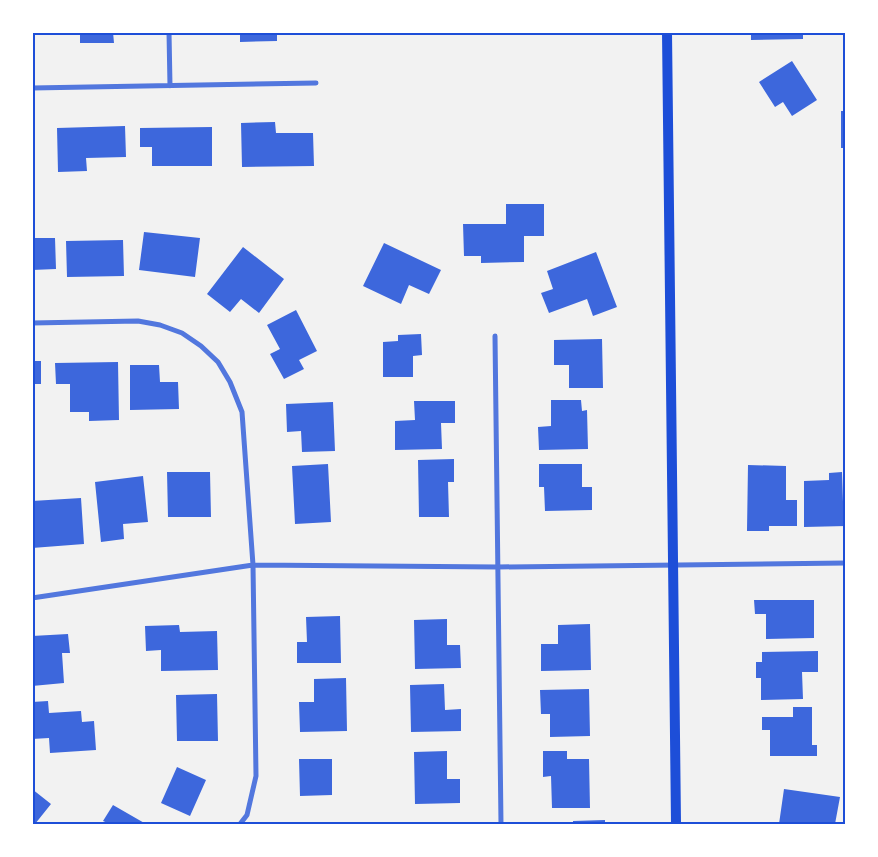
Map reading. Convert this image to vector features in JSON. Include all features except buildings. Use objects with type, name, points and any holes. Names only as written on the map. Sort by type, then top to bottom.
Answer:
[{"type":"main road","points":[[667,32],[676,824]]},
{"type":"street","points":[[169,32],[170,86]]},
{"type":"street","points":[[32,88],[316,84]]},
{"type":"street","points":[[32,323],[138,321],[160,325],[201,346],[218,362],[230,382],[242,412],[254,565],[256,776],[247,815],[240,824]]},
{"type":"street","points":[[495,336],[501,824]]},
{"type":"street","points":[[32,598],[254,565],[498,567],[846,564]]}]
